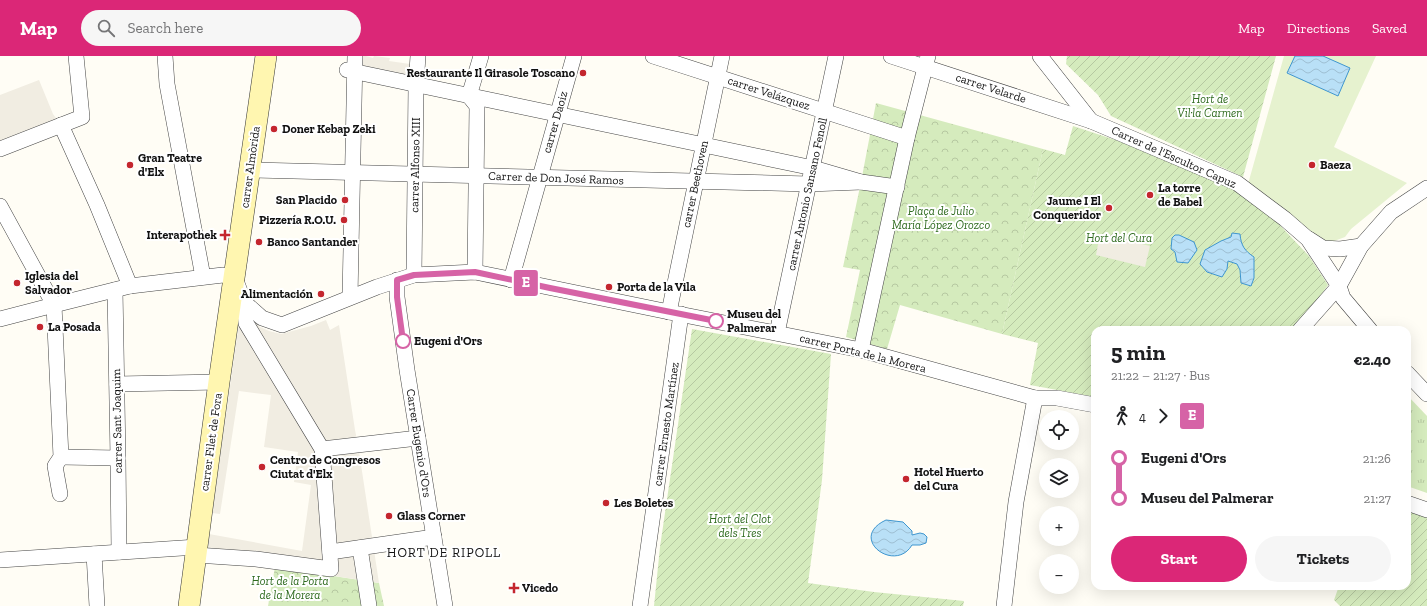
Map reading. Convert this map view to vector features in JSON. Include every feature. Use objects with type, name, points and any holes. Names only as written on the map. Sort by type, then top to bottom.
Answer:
[{"type":"street","points":[[0,149],[82,117],[76,56]]},
{"type":"street","points":[[165,56],[167,84],[202,277]]},
{"type":"street","name":"carrer Almòrida","points":[[235,278],[266,56]]},
{"type":"street","points":[[350,297],[353,173],[351,71],[355,56]]},
{"type":"street","name":"carrer Alfonso XIII","points":[[414,275],[416,86],[418,56]]},
{"type":"street","points":[[469,96],[481,56]]},
{"type":"street","name":"carrer Daoiz","points":[[511,280],[574,56]]},
{"type":"street","name":"carrer Velázquez","points":[[653,56],[907,138]]},
{"type":"street","name":"carrer Beethoven","points":[[675,313],[696,181],[722,56]]},
{"type":"street","name":"carrer Antonio Sansano Fenoll","points":[[777,332],[836,56]]},
{"type":"street","name":"carrer Velarde","points":[[891,56],[927,62],[1091,121]]},
{"type":"street","name":"Carrer de l'Escultor Capuz","points":[[1040,56],[1091,121],[1237,183],[1285,219],[1308,239],[1339,286],[1343,298],[1367,326]]},
{"type":"street","points":[[861,350],[907,138],[927,62]]},
{"type":"street","points":[[351,71],[416,86],[813,168],[861,182],[897,187]]},
{"type":"street","points":[[469,96],[477,106],[475,272]]},
{"type":"street","points":[[61,125],[97,205],[130,286]]},
{"type":"street","name":"Carrer de Don José Ramos","points":[[250,170],[809,184],[861,182]]},
{"type":"street","points":[[1304,326],[1339,286],[1361,246],[1391,212],[1427,188]]},
{"type":"street","points":[[0,206],[54,305],[61,457],[55,466],[60,494]]},
{"type":"street","points":[[1308,239],[1323,248],[1340,249],[1361,246]]},
{"type":"street","name":"carrer Porta de la Morera","points":[[235,278],[244,302],[262,318],[282,325],[350,297],[414,275],[475,272],[861,350],[1035,398],[1057,398],[1091,404]]},
{"type":"street","points":[[0,319],[130,286],[223,275],[235,278]]},
{"type":"street","name":"carrer Filet de Fora","points":[[189,606],[219,382],[235,278]]},
{"type":"street","name":"Carrer Eugenio d'Ors","points":[[397,280],[398,304],[418,438],[446,606]]},
{"type":"street","name":"carrer Sant Joaquim","points":[[115,290],[119,552]]},
{"type":"street","points":[[0,560],[119,552],[196,551],[331,568],[322,448],[246,322],[244,302]]},
{"type":"street","name":"carrer Ernesto Martínez","points":[[640,606],[675,313]]},
{"type":"street","points":[[1411,377],[1427,394]]},
{"type":"street","points":[[117,384],[219,382]]},
{"type":"street","points":[[1004,606],[1016,502],[1035,398]]},
{"type":"street","points":[[322,448],[418,438]]},
{"type":"street","points":[[61,457],[118,458]]},
{"type":"street","points":[[1411,504],[1427,510]]},
{"type":"street","points":[[330,552],[434,537]]},
{"type":"street","points":[[360,548],[370,606]]},
{"type":"street","points":[[94,554],[96,606]]},
{"type":"green space","name":"Hort de Vil·la Carmen","points":[[1067,56],[1276,56],[1243,177],[1111,116],[1098,95],[1066,64]]},
{"type":"green space","name":"Baeza","points":[[1284,56],[1376,56],[1334,147],[1407,183],[1351,229],[1345,237],[1326,244],[1248,184]]},
{"type":"green space","name":"Plaça de Julio María López Orozco","points":[[876,103],[1043,149],[1002,334],[900,305],[887,349],[846,337],[860,270],[843,267]]},
{"type":"green space","name":"Hort del Cura","points":[[1073,126],[1158,154],[1234,189],[1273,218],[1309,256],[1328,285],[1306,316],[1297,326],[1091,326],[1091,396],[1030,385],[1038,343],[1002,334],[1043,149],[1065,155]]},
{"type":"green space","name":"Hort del Clot dels Tres","points":[[692,329],[831,354],[822,480],[808,583],[874,592],[964,601],[963,606],[654,606],[660,547]]},
{"type":"green space","points":[[1411,399],[1427,416],[1427,493],[1411,487]]},
{"type":"green space","points":[[1411,508],[1427,512],[1427,606],[1340,606],[1334,600],[1338,590],[1411,590]]},
{"type":"green space","name":"Hort de la Porta de la Morera","points":[[275,567],[379,583],[384,606],[268,606]]},
{"type":"shaded area","points":[[348,56],[366,56],[373,58],[374,56],[390,58],[389,61],[410,64],[411,85],[347,70]]},
{"type":"shaded area","points":[[39,80],[53,114],[61,125],[0,149],[0,95]]},
{"type":"shaded area","points":[[1100,234],[1150,246],[1145,267],[1096,255]]},
{"type":"shaded area","points":[[245,312],[260,327],[281,334],[311,326],[326,320],[330,330],[339,325],[379,583],[246,562],[204,561],[209,534],[302,551],[311,485],[294,482],[298,452],[264,447],[271,395],[239,391],[220,514],[212,513],[240,316]]},
{"type":"water","points":[[1295,56],[1323,56],[1350,68],[1338,96],[1287,73]]},
{"type":"water","points":[[1232,233],[1240,234],[1241,242],[1244,248],[1254,257],[1254,278],[1251,286],[1241,283],[1240,270],[1237,264],[1228,261],[1227,269],[1222,277],[1207,272],[1200,264],[1205,250],[1231,237]]},
{"type":"water","points":[[1175,235],[1179,235],[1194,242],[1197,250],[1188,263],[1177,262],[1175,252],[1171,249],[1172,238]]},
{"type":"water","points":[[886,520],[903,522],[912,531],[912,535],[920,533],[924,534],[927,537],[926,543],[912,545],[904,553],[895,556],[886,555],[878,550],[873,543],[871,536],[875,527]]},
{"type":"bus line","name":"E","points":[[403,341],[397,297],[397,280],[414,275],[475,272],[716,321]]},
{"type":"place","name":"Restaurante Il Girasole Toscano","points":[[583,73]]},
{"type":"place","name":"Doner Kebap Zeki","points":[[274,129]]},
{"type":"place","name":"Gran Teatre d'Elx","points":[[130,165]]},
{"type":"place","name":"Baeza","points":[[1312,165]]},
{"type":"place","name":"La torre de Babel","points":[[1150,195]]},
{"type":"place","name":"San Placido","points":[[345,200]]},
{"type":"place","name":"Jaume I El Conqueridor","points":[[1109,208]]},
{"type":"place","name":"Pizzería R.O.U.","points":[[344,220]]},
{"type":"place","name":"Interapothek","points":[[225,235]]},
{"type":"place","name":"Banco Santander","points":[[259,242]]},
{"type":"place","name":"Iglesia del Salvador","points":[[17,283]]},
{"type":"place","name":"Porta de la Vila","points":[[609,287]]},
{"type":"place","name":"Alimentación","points":[[321,294]]},
{"type":"place","name":"Museu del Palmerar","points":[[716,321]]},
{"type":"place","name":"La Posada","points":[[40,327]]},
{"type":"place","name":"Eugeni d'Ors","points":[[403,341]]},
{"type":"place","name":"Centro de Congresos Ciutat d'Elx","points":[[262,467]]},
{"type":"place","name":"Hotel Huerto del Cura","points":[[906,479]]},
{"type":"place","name":"Les Boletes","points":[[606,503]]},
{"type":"place","name":"Glass Corner","points":[[389,516]]},
{"type":"place","name":"Vicedo","points":[[514,588]]},
{"type":"district","name":"HORT DE RIPOLL","points":[[444,552]]}]
